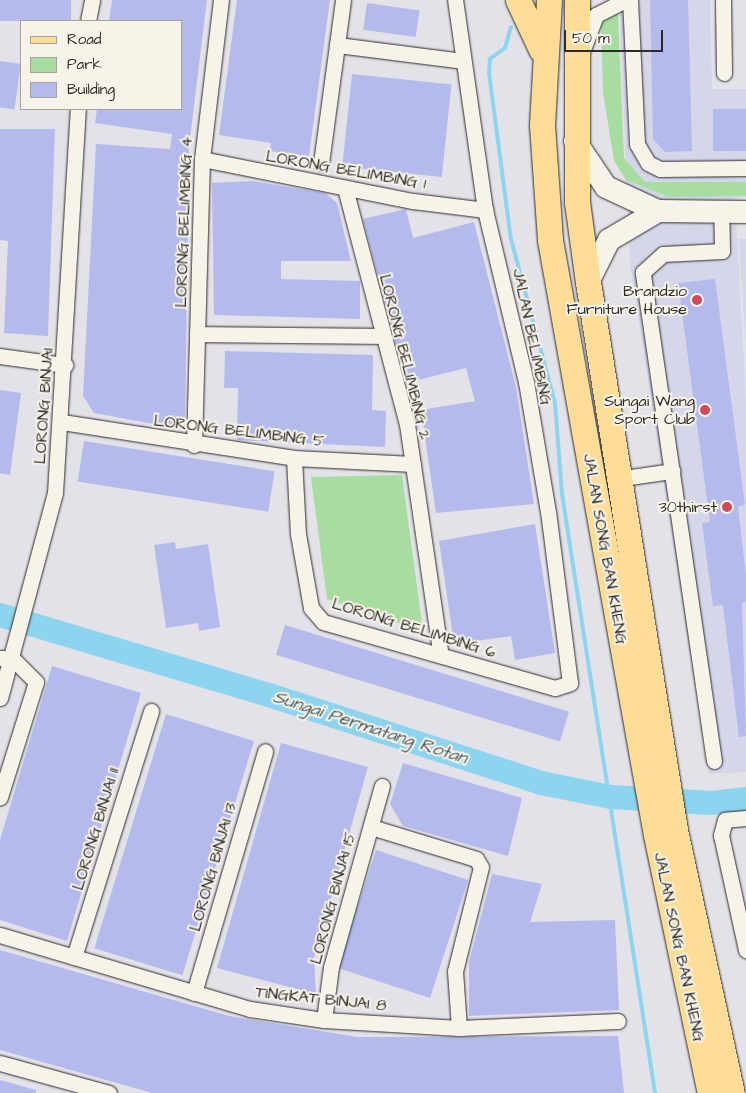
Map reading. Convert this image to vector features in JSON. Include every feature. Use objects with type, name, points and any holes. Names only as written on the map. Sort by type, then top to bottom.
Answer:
[{"type":"main road","points":[[518,0],[535,28],[543,56]]},
{"type":"main road","name":"JALAN SONG BAN KHENG","points":[[549,0],[543,56],[543,181],[550,240],[657,779]]},
{"type":"main road","name":"JALAN SONG BAN KHENG","points":[[577,0],[575,141],[588,282],[657,779],[710,1093]]},
{"type":"main road","name":"JALAN SONG BAN KHENG","points":[[666,833],[732,1093]]},
{"type":"street","points":[[88,20],[92,0]]},
{"type":"street","name":"LORONG BELIMBING 4","points":[[194,445],[202,159],[221,0]]},
{"type":"street","points":[[321,163],[342,0]]},
{"type":"street","name":"JALAN BELIMBING","points":[[456,0],[485,210],[526,382],[570,683]]},
{"type":"street","points":[[576,64],[596,15],[626,0]]},
{"type":"street","points":[[630,0],[637,144],[648,163],[660,169],[746,168]]},
{"type":"street","points":[[723,0],[724,73]]},
{"type":"street","points":[[337,45],[463,61]]},
{"type":"street","name":"LORONG BINJAI","points":[[0,698],[9,654],[33,585],[55,493],[62,422],[78,110]]},
{"type":"street","points":[[575,141],[606,187],[658,211],[746,212]]},
{"type":"street","name":"LORONG BELIMBING 1","points":[[202,159],[345,188],[485,210]]},
{"type":"street","name":"LORONG BELIMBING 2","points":[[345,188],[381,336],[407,424],[441,656]]},
{"type":"street","points":[[588,282],[609,240],[658,211]]},
{"type":"street","points":[[714,761],[643,272],[663,254],[722,251],[721,212]]},
{"type":"street","points":[[197,334],[381,336]]},
{"type":"street","points":[[0,356],[65,365]]},
{"type":"street","name":"LORONG BELIMBING 5","points":[[62,422],[194,445],[294,458],[413,464]]},
{"type":"street","name":"LORONG BELIMBING 6","points":[[294,458],[298,534],[311,608],[323,622],[555,688],[570,683]]},
{"type":"street","points":[[616,479],[672,471]]},
{"type":"street","points":[[0,796],[36,682],[9,654]]},
{"type":"street","name":"LORONG BINJAI 11","points":[[74,957],[151,711]]},
{"type":"street","name":"LORONG BINJAI 13","points":[[194,993],[265,751]]},
{"type":"street","name":"LORONG BINJAI 15","points":[[324,1020],[331,967],[382,786]]},
{"type":"street","points":[[746,818],[726,820],[721,835],[746,950]]},
{"type":"street","points":[[371,827],[476,859],[481,867],[455,971],[459,1028]]},
{"type":"street","name":"TINGKAT BINJAI 8","points":[[0,935],[250,1009],[324,1020],[459,1028],[618,1020]]},
{"type":"street","points":[[0,1063],[109,1093]]},
{"type":"shaded area","points":[[619,0],[710,0],[712,89],[746,89],[746,197],[735,198],[746,399],[746,772],[709,774],[630,264]]},
{"type":"shaded area","points":[[739,239],[746,239],[746,349]]},
{"type":"green space","points":[[611,14],[618,15],[624,158],[645,182],[746,182],[746,196],[668,197],[626,180],[614,161],[603,92],[601,20]]},
{"type":"green space","points":[[402,475],[423,631],[327,599],[311,477]]},
{"type":"building","points":[[0,0],[71,0],[71,20],[0,21]]},
{"type":"building","points":[[112,0],[207,0],[189,146],[185,419],[170,427],[94,413],[83,396],[96,144],[170,149],[172,134],[95,123],[97,110],[182,110],[182,20],[109,20]]},
{"type":"building","points":[[237,0],[330,0],[309,156],[270,151],[271,143],[219,135]]},
{"type":"building","points":[[650,0],[688,0],[692,151],[665,152],[653,139]]},
{"type":"building","points":[[367,3],[419,10],[416,37],[363,30]]},
{"type":"building","points":[[0,61],[20,64],[14,109],[0,107]]},
{"type":"building","points":[[352,74],[451,84],[442,177],[342,166]]},
{"type":"building","points":[[713,109],[746,109],[746,151],[713,151]]},
{"type":"building","points":[[0,129],[55,129],[48,336],[4,333],[8,241],[0,240]]},
{"type":"building","points":[[253,181],[325,193],[337,203],[351,261],[281,261],[281,279],[360,281],[360,319],[214,315],[212,183]]},
{"type":"building","points":[[406,209],[413,238],[474,222],[516,387],[534,504],[436,513],[421,410],[475,401],[466,368],[406,383],[363,219]]},
{"type":"building","points":[[715,279],[745,505],[738,506],[746,576],[746,602],[742,603],[746,736],[739,737],[723,605],[713,606],[702,523],[710,522],[678,283]]},
{"type":"building","points":[[225,351],[373,355],[372,410],[386,411],[385,447],[237,440],[238,388],[224,388]]},
{"type":"building","points":[[0,390],[21,393],[10,475],[0,473]]},
{"type":"building","points":[[84,441],[275,471],[268,512],[78,481]]},
{"type":"building","points":[[535,524],[555,653],[515,660],[511,636],[454,644],[439,541]]},
{"type":"building","points":[[175,542],[176,549],[208,544],[220,627],[199,631],[198,623],[166,628],[154,545]]},
{"type":"building","points":[[285,625],[569,712],[560,741],[276,655]]},
{"type":"building","points":[[52,666],[141,693],[67,941],[0,920],[0,840]]},
{"type":"building","points":[[166,714],[254,741],[182,975],[94,948]]},
{"type":"building","points":[[281,743],[368,767],[314,958],[316,994],[217,968]]},
{"type":"building","points":[[403,763],[522,798],[508,856],[403,826],[390,804]]},
{"type":"building","points":[[376,850],[468,880],[430,998],[338,968]]},
{"type":"building","points":[[492,874],[542,884],[530,922],[615,920],[619,1010],[469,1016],[469,962]]},
{"type":"building","points":[[0,950],[229,1016],[358,1037],[618,1036],[624,1093],[152,1093],[0,1050]]},
{"type":"building","points":[[0,1080],[36,1090],[36,1093],[0,1093]]},
{"type":"waterway","points":[[511,27],[505,48],[490,59],[489,73],[511,239],[555,403],[562,494],[655,1093]]},
{"type":"waterway","name":"Sungai Permatang Rotan","points":[[0,615],[269,695],[541,783],[611,797],[712,803],[746,799]]},
{"type":"place","name":"Brandzio Furniture House","points":[[697,300]]},
{"type":"place","name":"Sungai Wang Sport Club","points":[[705,410]]},
{"type":"place","name":"30thirst","points":[[727,507]]}]
